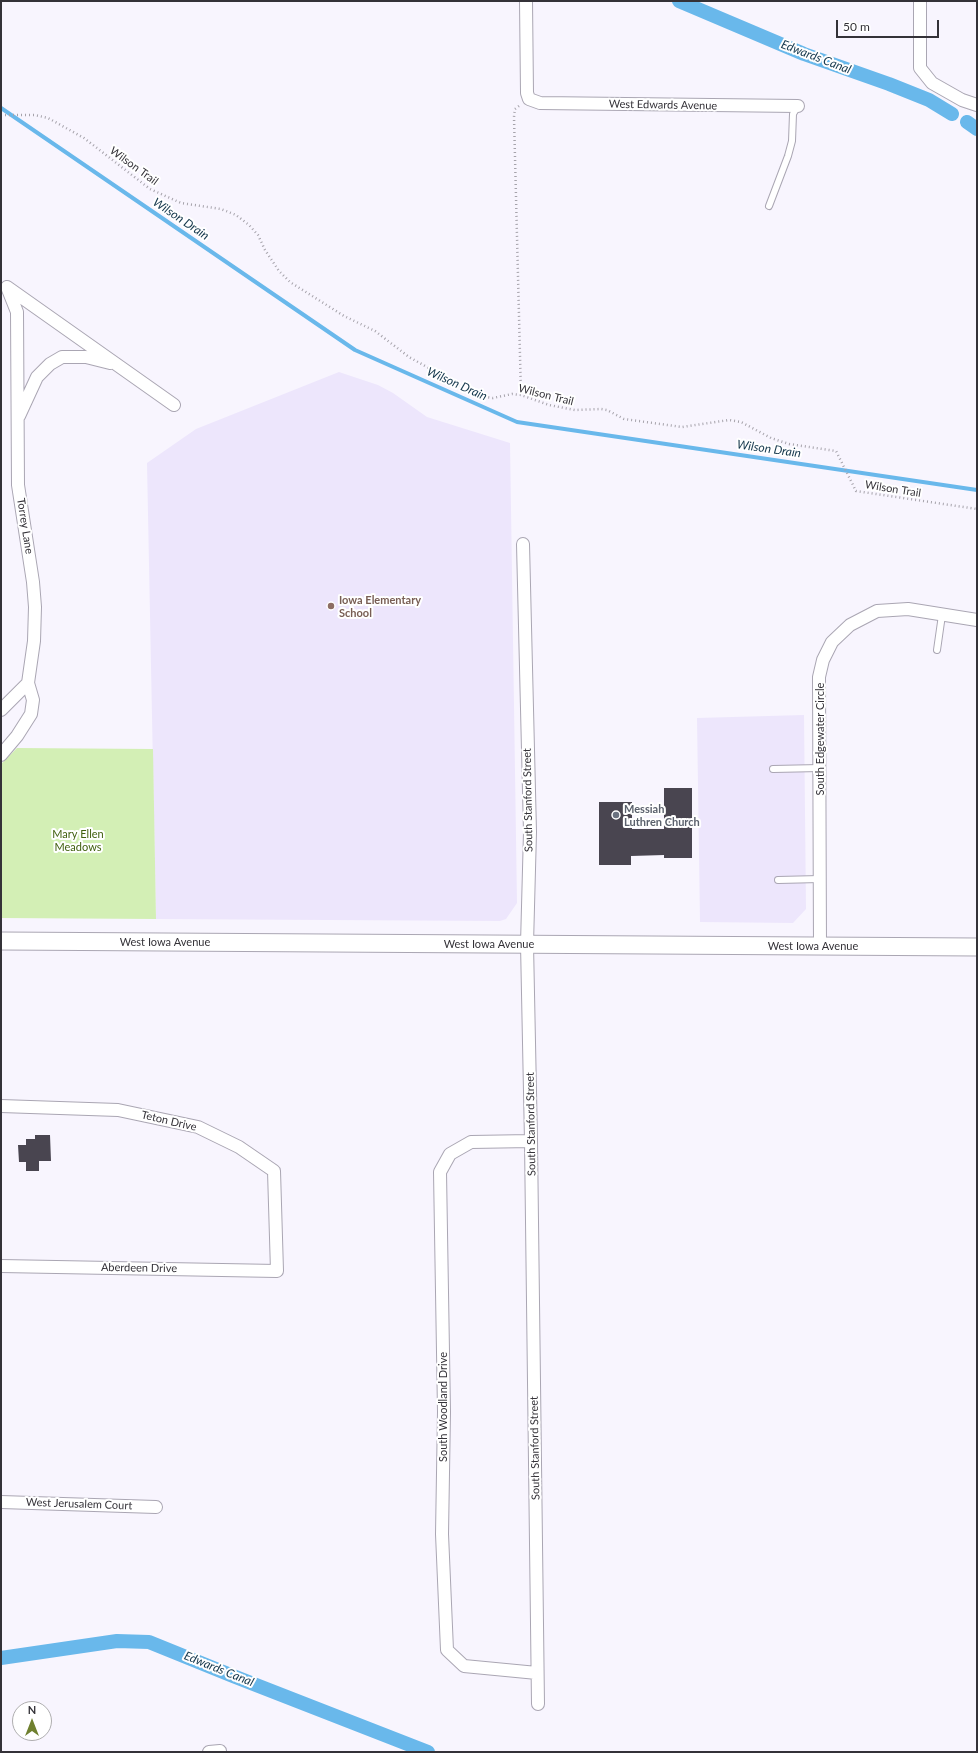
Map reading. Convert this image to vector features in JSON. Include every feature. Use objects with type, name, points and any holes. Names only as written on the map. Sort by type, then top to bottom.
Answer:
[{"type":"street","points":[[526,1],[527,93],[529,99]]},
{"type":"street","points":[[920,1],[920,68],[932,83],[962,100],[977,105]]},
{"type":"street","name":"West Edwards Avenue","points":[[529,99],[540,104],[798,106]]},
{"type":"street","name":"Torrey Lane","points":[[4,285],[174,405]]},
{"type":"street","name":"Torrey Lane","points":[[1,755],[17,736],[31,714],[33,700],[28,684],[34,641],[35,607],[33,582],[18,485],[17,312],[4,285]]},
{"type":"street","points":[[17,422],[37,377],[50,364],[62,357],[86,357],[118,366]]},
{"type":"street","name":"South Stanford Street","points":[[523,544],[530,832],[527,944],[538,1704]]},
{"type":"street","name":"South Edgewater Circle","points":[[820,946],[819,677],[823,660],[832,642],[850,625],[877,612],[908,609],[977,620]]},
{"type":"street","points":[[1,710],[28,684]]},
{"type":"street","name":"West Iowa Avenue","points":[[1,941],[977,947]]},
{"type":"street","name":"Teton Drive","points":[[1,1106],[118,1110],[198,1127],[239,1147],[274,1171],[278,1270]]},
{"type":"street","name":"South Woodland Drive","points":[[531,1141],[471,1142],[450,1154],[440,1172],[444,1412],[442,1534],[447,1650],[464,1666],[537,1673]]},
{"type":"street","name":"Aberdeen Drive","points":[[1,1266],[278,1270]]},
{"type":"street","name":"West Jerusalem Court","points":[[1,1502],[156,1507]]},
{"type":"lane","points":[[769,206],[788,156],[792,141],[793,114],[798,106]]},
{"type":"lane","points":[[937,650],[942,615]]},
{"type":"lane","points":[[773,769],[820,768]]},
{"type":"lane","points":[[778,880],[820,879]]},
{"type":"path","points":[[521,395],[514,117],[515,109],[529,99]]},
{"type":"path","name":"Wilson Trail","points":[[1,115],[35,115],[48,118],[84,138],[150,189],[181,203],[221,209],[236,215],[249,225],[258,235],[264,250],[279,271],[290,282],[317,300],[374,330],[409,358],[468,390],[493,398],[512,394],[521,395],[549,405],[574,410],[602,409],[624,419],[682,427],[729,420],[741,422],[771,438],[789,444],[836,451],[839,454],[856,491],[977,509]]},
{"type":"shaded area","name":"Iowa Elementary School","points":[[339,372],[378,385],[393,393],[427,417],[510,443],[517,903],[506,919],[500,921],[156,919],[147,463],[196,429]]},
{"type":"shaded area","points":[[804,715],[806,909],[793,923],[700,922],[697,718]]},
{"type":"green space","name":"Mary Ellen Meadows","points":[[17,748],[153,749],[156,919],[1,918],[1,764]]},
{"type":"building","name":"Messiah Luthren Church","points":[[664,788],[692,788],[692,858],[664,858],[664,855],[631,856],[631,865],[599,865],[599,802],[632,802],[632,829],[664,829]]},
{"type":"building","points":[[35,1135],[50,1135],[51,1161],[39,1161],[39,1171],[26,1171],[26,1162],[19,1162],[18,1145],[26,1145],[26,1139],[35,1139]]},
{"type":"waterway","name":"Edwards Canal","points":[[679,1],[804,54],[889,84],[929,100],[952,114]]},
{"type":"waterway","name":"Wilson Drain","points":[[1,108],[355,350],[517,422],[977,490]]},
{"type":"waterway","name":"Edwards Canal","points":[[967,122],[977,129]]},
{"type":"waterway","name":"Edwards Canal","points":[[1,1658],[117,1641],[149,1642],[428,1752]]},
{"type":"place","name":"Iowa Elementary School","points":[[331,606]]},
{"type":"place","name":"Messiah Luthren Church","points":[[616,815]]}]
